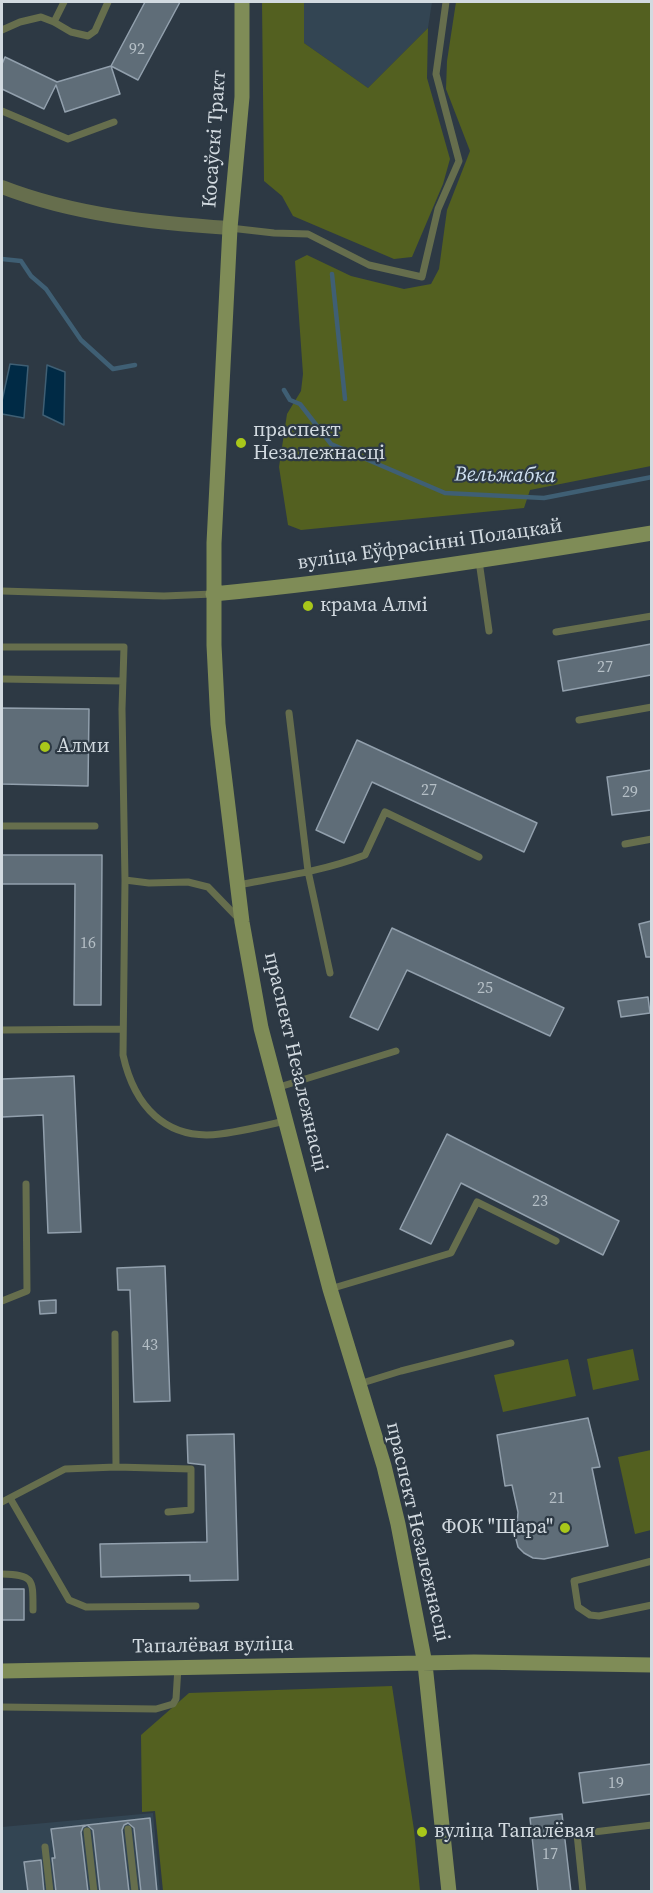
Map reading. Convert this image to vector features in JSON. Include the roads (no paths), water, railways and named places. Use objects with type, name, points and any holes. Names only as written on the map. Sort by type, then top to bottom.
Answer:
[{"type":"main road","name":"Косаўскі Тракт","points":[[230,228],[242,98],[242,2]]},
{"type":"main road","name":"праспект Незалежнасці","points":[[230,228],[213,594],[218,724],[242,922],[261,1028],[276,1088],[330,1289],[384,1466],[395,1513],[425,1664],[449,1892]]},
{"type":"main road","name":"вуліца Еўфрасінні Полацкай","points":[[213,594],[307,585],[479,561],[651,533]]},
{"type":"main road","name":"Тапалёвая вуліца","points":[[2,1671],[474,1662],[651,1665]]},
{"type":"street","name":"Косаўскі Тракт","points":[[2,188],[63,207],[170,224],[230,228]]},
{"type":"lane","points":[[54,22],[64,2]]},
{"type":"lane","points":[[2,30],[41,17],[71,32],[88,36],[95,30],[108,2]]},
{"type":"lane","points":[[230,228],[308,234],[369,265],[422,277],[438,209],[459,161],[436,74],[446,2]]},
{"type":"lane","points":[[2,111],[68,139],[114,122]]},
{"type":"lane","points":[[479,561],[489,630]]},
{"type":"lane","points":[[2,591],[164,596],[213,594]]},
{"type":"lane","points":[[556,632],[651,616]]},
{"type":"lane","points":[[2,646],[124,647],[123,1055],[127,1074],[137,1096],[147,1110],[167,1125],[193,1134],[220,1134],[285,1121]]},
{"type":"lane","points":[[2,679],[123,681]]},
{"type":"lane","points":[[579,720],[651,707]]},
{"type":"lane","points":[[289,713],[308,871],[330,973]]},
{"type":"lane","points":[[238,885],[308,871],[365,855],[385,812],[479,857]]},
{"type":"lane","points":[[2,826],[95,826]]},
{"type":"lane","points":[[625,844],[651,839]]},
{"type":"lane","points":[[125,880],[149,883],[188,882],[208,887],[242,922]]},
{"type":"lane","points":[[2,1030],[123,1029]]},
{"type":"lane","points":[[276,1088],[396,1051]]},
{"type":"lane","points":[[2,1301],[27,1291],[26,1184]]},
{"type":"lane","points":[[330,1289],[451,1253],[477,1202],[556,1241]]},
{"type":"lane","points":[[115,1334],[116,1467]]},
{"type":"lane","points":[[359,1384],[511,1343]]},
{"type":"lane","points":[[2,1502],[65,1469],[191,1468],[191,1510],[168,1512]]},
{"type":"lane","points":[[10,1498],[69,1600],[86,1607],[196,1606]]},
{"type":"lane","points":[[651,1561],[574,1581],[578,1607],[590,1615],[598,1616],[651,1605]]},
{"type":"lane","points":[[2,1574],[22,1575],[29,1579],[33,1588],[33,1610]]},
{"type":"lane","points":[[2,1707],[156,1709],[173,1704],[176,1699],[178,1667]]},
{"type":"lane","points":[[583,1892],[577,1834],[651,1825]]},
{"type":"lane","points":[[128,1829],[135,1892]]},
{"type":"lane","points":[[87,1831],[94,1892]]},
{"type":"lane","points":[[45,1847],[50,1892]]},
{"type":"water","points":[[10,364],[28,366],[24,418],[2,414],[2,401]]},
{"type":"water","points":[[47,365],[65,372],[64,425],[43,415]]},
{"type":"waterway","name":"Вельжабка","points":[[2,259],[21,261],[31,276],[46,289],[81,340],[113,369],[135,365]]},
{"type":"waterway","points":[[332,274],[345,399]]},
{"type":"waterway","name":"Вельжабка","points":[[284,390],[290,400],[300,404],[331,444],[445,493],[544,498],[652,477]]},
{"type":"place","name":"праспект Незалежнасці","points":[[241,443]]},
{"type":"place","name":"крама Алмі","points":[[308,606]]},
{"type":"place","name":"Алми","points":[[45,747]]},
{"type":"place","name":"ФОК \"Щара\"","points":[[565,1528]]},
{"type":"place","name":"вуліца Тапалёвая","points":[[422,1832]]}]
